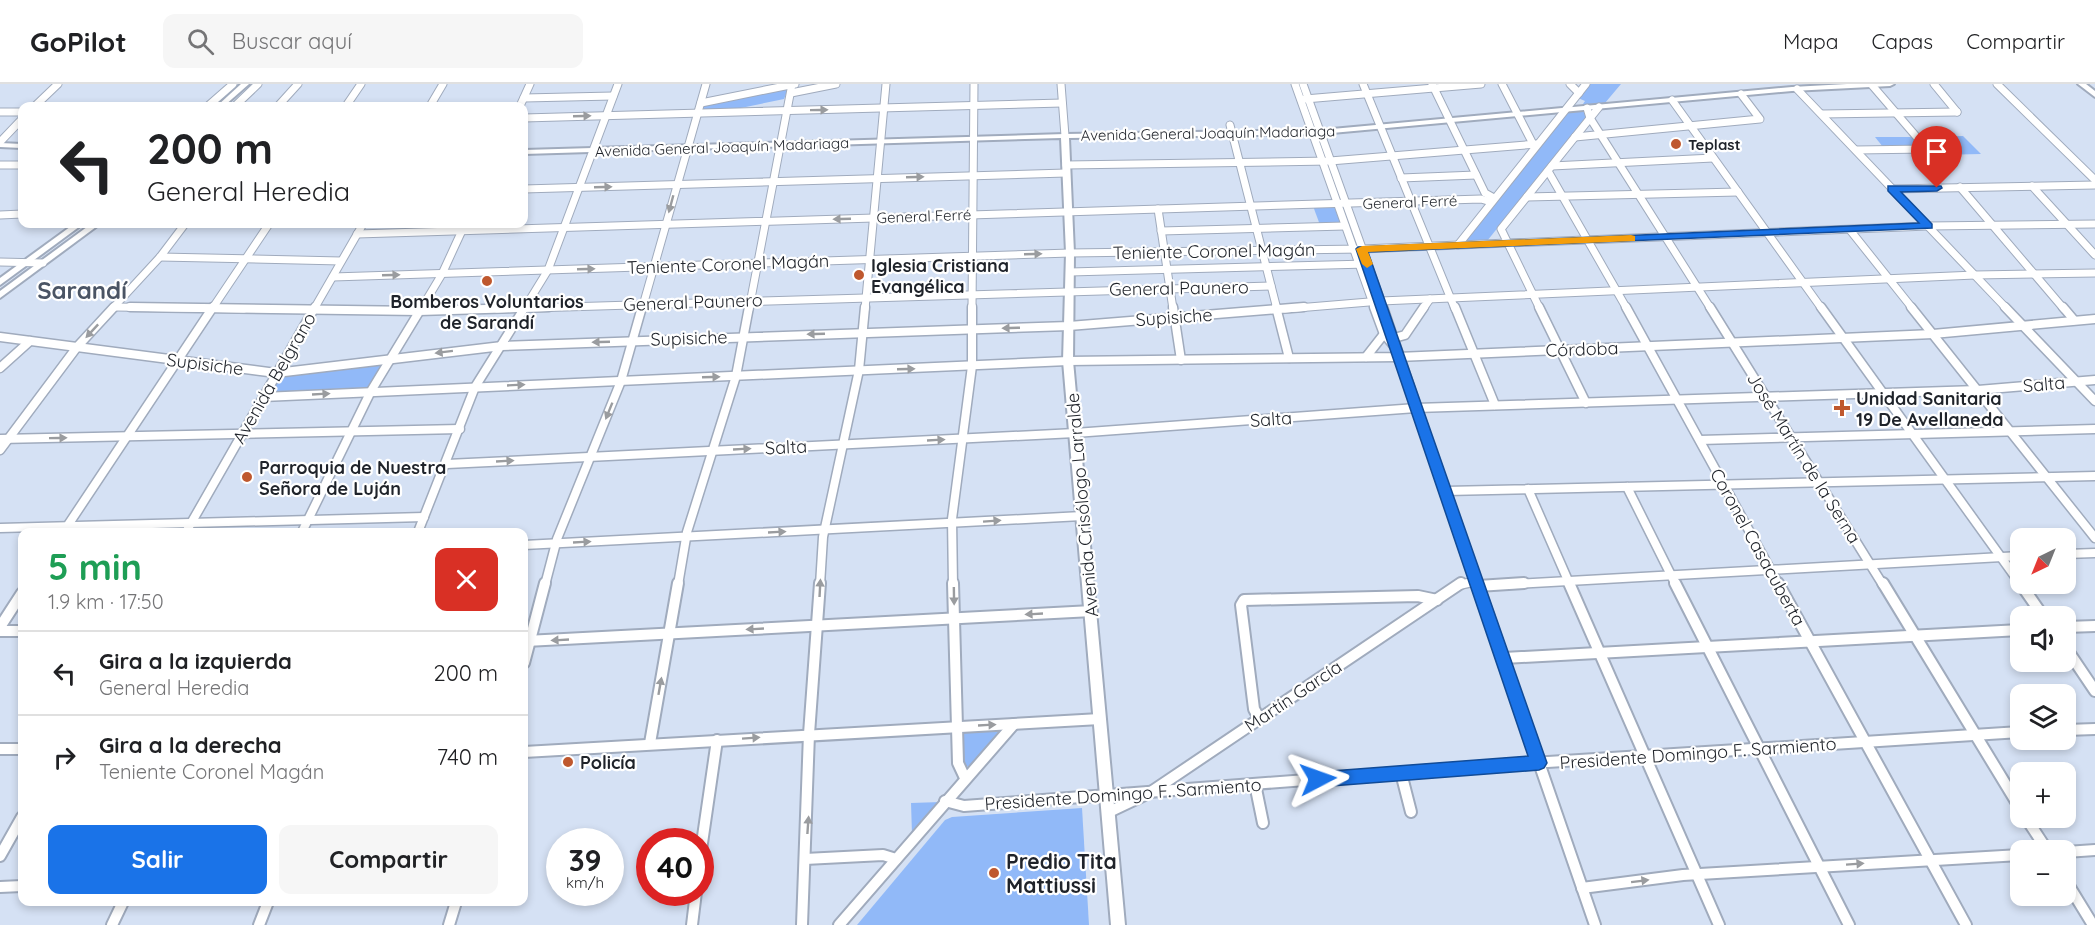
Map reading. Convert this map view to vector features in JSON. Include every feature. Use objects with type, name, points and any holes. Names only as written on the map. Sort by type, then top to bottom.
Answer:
[{"type":"main road","points":[[225,102],[245,84]]},
{"type":"main road","name":"Avenida General Joaquín Madariaga","points":[[528,152],[1065,136],[1321,132],[1797,88],[1890,84]]},
{"type":"main road","points":[[2082,84],[2095,95]]},
{"type":"main road","name":"Avenida Crisólogo Larralde","points":[[1065,136],[1070,253],[1068,361],[1092,611],[1104,795],[1109,812],[1118,925]]},
{"type":"main road","points":[[0,143],[18,146]]},
{"type":"main road","points":[[0,282],[73,228]]},
{"type":"main road","points":[[0,295],[91,228]]},
{"type":"street","points":[[39,102],[58,84]]},
{"type":"street","points":[[213,102],[233,84]]},
{"type":"street","points":[[239,102],[258,84]]},
{"type":"street","points":[[282,102],[298,84]]},
{"type":"street","points":[[349,102],[361,84]]},
{"type":"street","points":[[432,102],[443,84]]},
{"type":"street","points":[[522,102],[530,84]]},
{"type":"street","points":[[420,528],[447,464],[475,387],[548,270],[618,84]]},
{"type":"street","points":[[528,634],[556,543],[621,381],[706,84]]},
{"type":"street","points":[[650,743],[687,537],[736,376],[793,84],[701,103]]},
{"type":"street","points":[[791,93],[836,84]]},
{"type":"street","points":[[802,925],[809,734],[824,529],[859,370],[886,84]]},
{"type":"street","points":[[965,778],[958,763],[956,727],[953,524],[972,366],[974,84]]},
{"type":"street","name":"Avenida Crisólogo Larralde","points":[[1061,84],[1065,136]]},
{"type":"street","points":[[1295,84],[1321,132],[1341,203],[1345,226],[1358,249]]},
{"type":"street","points":[[1303,84],[1311,132],[1321,161],[1341,203],[1394,342],[1595,925]]},
{"type":"street","points":[[1363,84],[1390,156],[1430,246],[1495,405]]},
{"type":"street","points":[[1304,99],[1433,86],[1482,84]]},
{"type":"street","points":[[1502,84],[1534,143]]},
{"type":"street","points":[[1570,84],[1579,93]]},
{"type":"street","points":[[1458,245],[1534,143],[1586,84]]},
{"type":"street","points":[[1856,150],[1927,149],[1871,84]]},
{"type":"street","points":[[1822,114],[1957,112],[1934,84]]},
{"type":"street","points":[[1997,84],[2095,180]]},
{"type":"street","points":[[1433,86],[1485,193],[1492,200]]},
{"type":"street","points":[[1797,88],[2095,401]]},
{"type":"street","points":[[1575,137],[1691,127],[1761,118],[1741,94]]},
{"type":"street","points":[[524,98],[614,96]]},
{"type":"street","points":[[1672,100],[2036,606]]},
{"type":"street","points":[[528,118],[1062,103]]},
{"type":"street","points":[[1586,403],[1535,294],[1501,229],[1599,107]]},
{"type":"street","name":"José Martín de la Serna","points":[[1587,108],[1590,118],[1821,483],[2010,792]]},
{"type":"street","points":[[0,112],[18,112]]},
{"type":"street","points":[[0,143],[18,123]]},
{"type":"street","points":[[1230,125],[1289,358]]},
{"type":"street","points":[[12,130],[18,130]]},
{"type":"street","points":[[528,189],[972,176],[1066,169],[1321,161],[1534,143]]},
{"type":"street","points":[[1550,168],[1713,158]]},
{"type":"street","points":[[0,165],[18,165]]},
{"type":"street","name":"Coronel Casacuberta","points":[[1550,168],[1587,240],[1700,440],[1966,925]]},
{"type":"street","points":[[1401,178],[1476,175]]},
{"type":"street","points":[[1892,189],[2095,185]]},
{"type":"street","points":[[2032,186],[2095,255]]},
{"type":"street","points":[[1960,187],[2074,320]]},
{"type":"street","points":[[1527,197],[1738,192]]},
{"type":"street","name":"General Ferré","points":[[528,227],[665,225],[1492,200]]},
{"type":"street","points":[[1158,209],[1181,360]]},
{"type":"street","points":[[0,215],[18,214]]},
{"type":"street","name":"Teniente Coronel Magán","points":[[333,277],[1070,253],[1358,249],[1928,226],[2095,224]]},
{"type":"street","points":[[1161,231],[1345,226]]},
{"type":"street","points":[[0,450],[4,439],[77,347],[160,257],[182,228]]},
{"type":"street","points":[[66,528],[125,436],[266,228]]},
{"type":"street","name":"Avenida Belgrano","points":[[188,528],[361,228]]},
{"type":"street","name":"General Ferré","points":[[357,234],[448,228]]},
{"type":"street","points":[[304,528],[354,431],[371,391],[442,274],[463,228]]},
{"type":"street","points":[[1850,230],[2095,538]]},
{"type":"street","points":[[160,257],[341,261]]},
{"type":"street","points":[[0,262],[43,263]]},
{"type":"street","points":[[1070,272],[1363,264]]},
{"type":"street","points":[[1377,301],[1975,275],[2095,273]]},
{"type":"street","name":"General Paunero","points":[[115,307],[419,311],[1169,287],[1271,286]]},
{"type":"street","points":[[1394,342],[1405,335],[1430,299]]},
{"type":"street","points":[[1377,301],[1384,333],[1394,342]]},
{"type":"street","name":"Supisiche","points":[[0,337],[276,373],[502,346],[1069,326],[1377,301]]},
{"type":"street","name":"Córdoba","points":[[263,397],[1068,361],[1398,357],[1732,343],[1933,334],[2021,324],[2095,319]]},
{"type":"street","points":[[1366,357],[1384,333]]},
{"type":"street","points":[[0,368],[30,341]]},
{"type":"street","name":"Salta","points":[[447,464],[1075,433],[1416,408],[1978,390],[2095,380]]},
{"type":"street","points":[[4,439],[460,429]]},
{"type":"street","points":[[1700,440],[2095,429]]},
{"type":"street","points":[[1446,491],[2095,476]]},
{"type":"street","points":[[1627,487],[1757,749],[1849,925]]},
{"type":"street","points":[[1528,489],[1719,925]]},
{"type":"street","points":[[528,545],[1082,516]]},
{"type":"street","points":[[86,528],[424,517]]},
{"type":"street","points":[[0,528],[18,528]]},
{"type":"street","points":[[2076,554],[2095,553]]},
{"type":"street","name":"Martín García","points":[[1109,812],[1150,792],[1463,582],[1478,584],[1567,581],[2010,557]]},
{"type":"street","points":[[1259,718],[1254,709],[1241,605],[1244,600],[1250,598],[1418,596],[1437,600]]},
{"type":"street","points":[[18,600],[0,629],[18,631]]},
{"type":"street","points":[[528,641],[1092,611]]},
{"type":"street","points":[[2076,627],[2095,626]]},
{"type":"street","points":[[1504,658],[2010,630]]},
{"type":"street","points":[[2076,663],[2095,691]]},
{"type":"street","points":[[528,752],[1100,719]]},
{"type":"street","points":[[839,925],[1014,724]]},
{"type":"street","points":[[2076,730],[2095,729]]},
{"type":"street","name":"Presidente Domingo F. Sarmiento","points":[[945,801],[964,806],[1644,755],[2010,732]]},
{"type":"street","points":[[704,828],[717,740]]},
{"type":"street","points":[[0,749],[18,749]]},
{"type":"street","points":[[1401,773],[1411,812]]},
{"type":"street","points":[[1255,784],[1263,823]]},
{"type":"street","points":[[0,855],[18,824]]},
{"type":"street","points":[[2076,851],[2095,850]]},
{"type":"street","points":[[805,859],[883,855],[896,859]]},
{"type":"street","points":[[1582,888],[1696,875],[2010,855]]},
{"type":"street","points":[[0,887],[18,886]]},
{"type":"street","points":[[2076,897],[2093,925]]},
{"type":"street","points":[[112,925],[121,906]]},
{"type":"street","points":[[259,925],[266,906]]},
{"type":"street","points":[[449,925],[455,906]]},
{"type":"street","points":[[692,925],[694,906]]},
{"type":"shaded area","points":[[1589,84],[1621,84],[1605,103],[1581,107],[1585,101],[1578,98]]},
{"type":"shaded area","points":[[788,89],[784,99],[731,110],[701,110],[703,106]]},
{"type":"shaded area","points":[[1567,111],[1585,111],[1588,116],[1487,241],[1463,242]]},
{"type":"shaded area","points":[[1963,136],[1981,154],[1938,155],[1921,137]]},
{"type":"shaded area","points":[[1875,137],[1914,137],[1922,146],[1883,147]]},
{"type":"shaded area","points":[[1313,206],[1334,206],[1341,224],[1320,225]]},
{"type":"shaded area","points":[[381,363],[383,365],[366,390],[272,392],[280,377]]},
{"type":"shaded area","points":[[1001,729],[970,767],[963,766],[962,731]]},
{"type":"shaded area","points":[[941,802],[912,834],[911,803]]},
{"type":"shaded area","name":"Predio Tita Mattiussi","points":[[1082,808],[1089,925],[857,925],[945,820],[952,817]]},
{"type":"slow traffic","points":[[1367,264],[1362,249],[1631,238]]},
{"type":"place","name":"Teplast","points":[[1676,144]]},
{"type":"place","name":"Iglesia Cristiana Evangélica","points":[[859,275]]},
{"type":"place","name":"Bomberos Voluntarios de Sarandí","points":[[487,281]]},
{"type":"place","name":"Unidad Sanitaria 19 De Avellaneda","points":[[1842,408]]},
{"type":"place","name":"Parroquia de Nuestra Señora de Luján","points":[[247,477]]},
{"type":"place","name":"Policía","points":[[568,762]]},
{"type":"place","name":"Predio Tita Mattiussi","points":[[994,873]]},
{"type":"district","name":"Sarandí","points":[[82,290]]},
{"type":"route","points":[[1318,779],[1539,763],[1362,249],[1928,226],[1892,189],[1937,188]]}]
